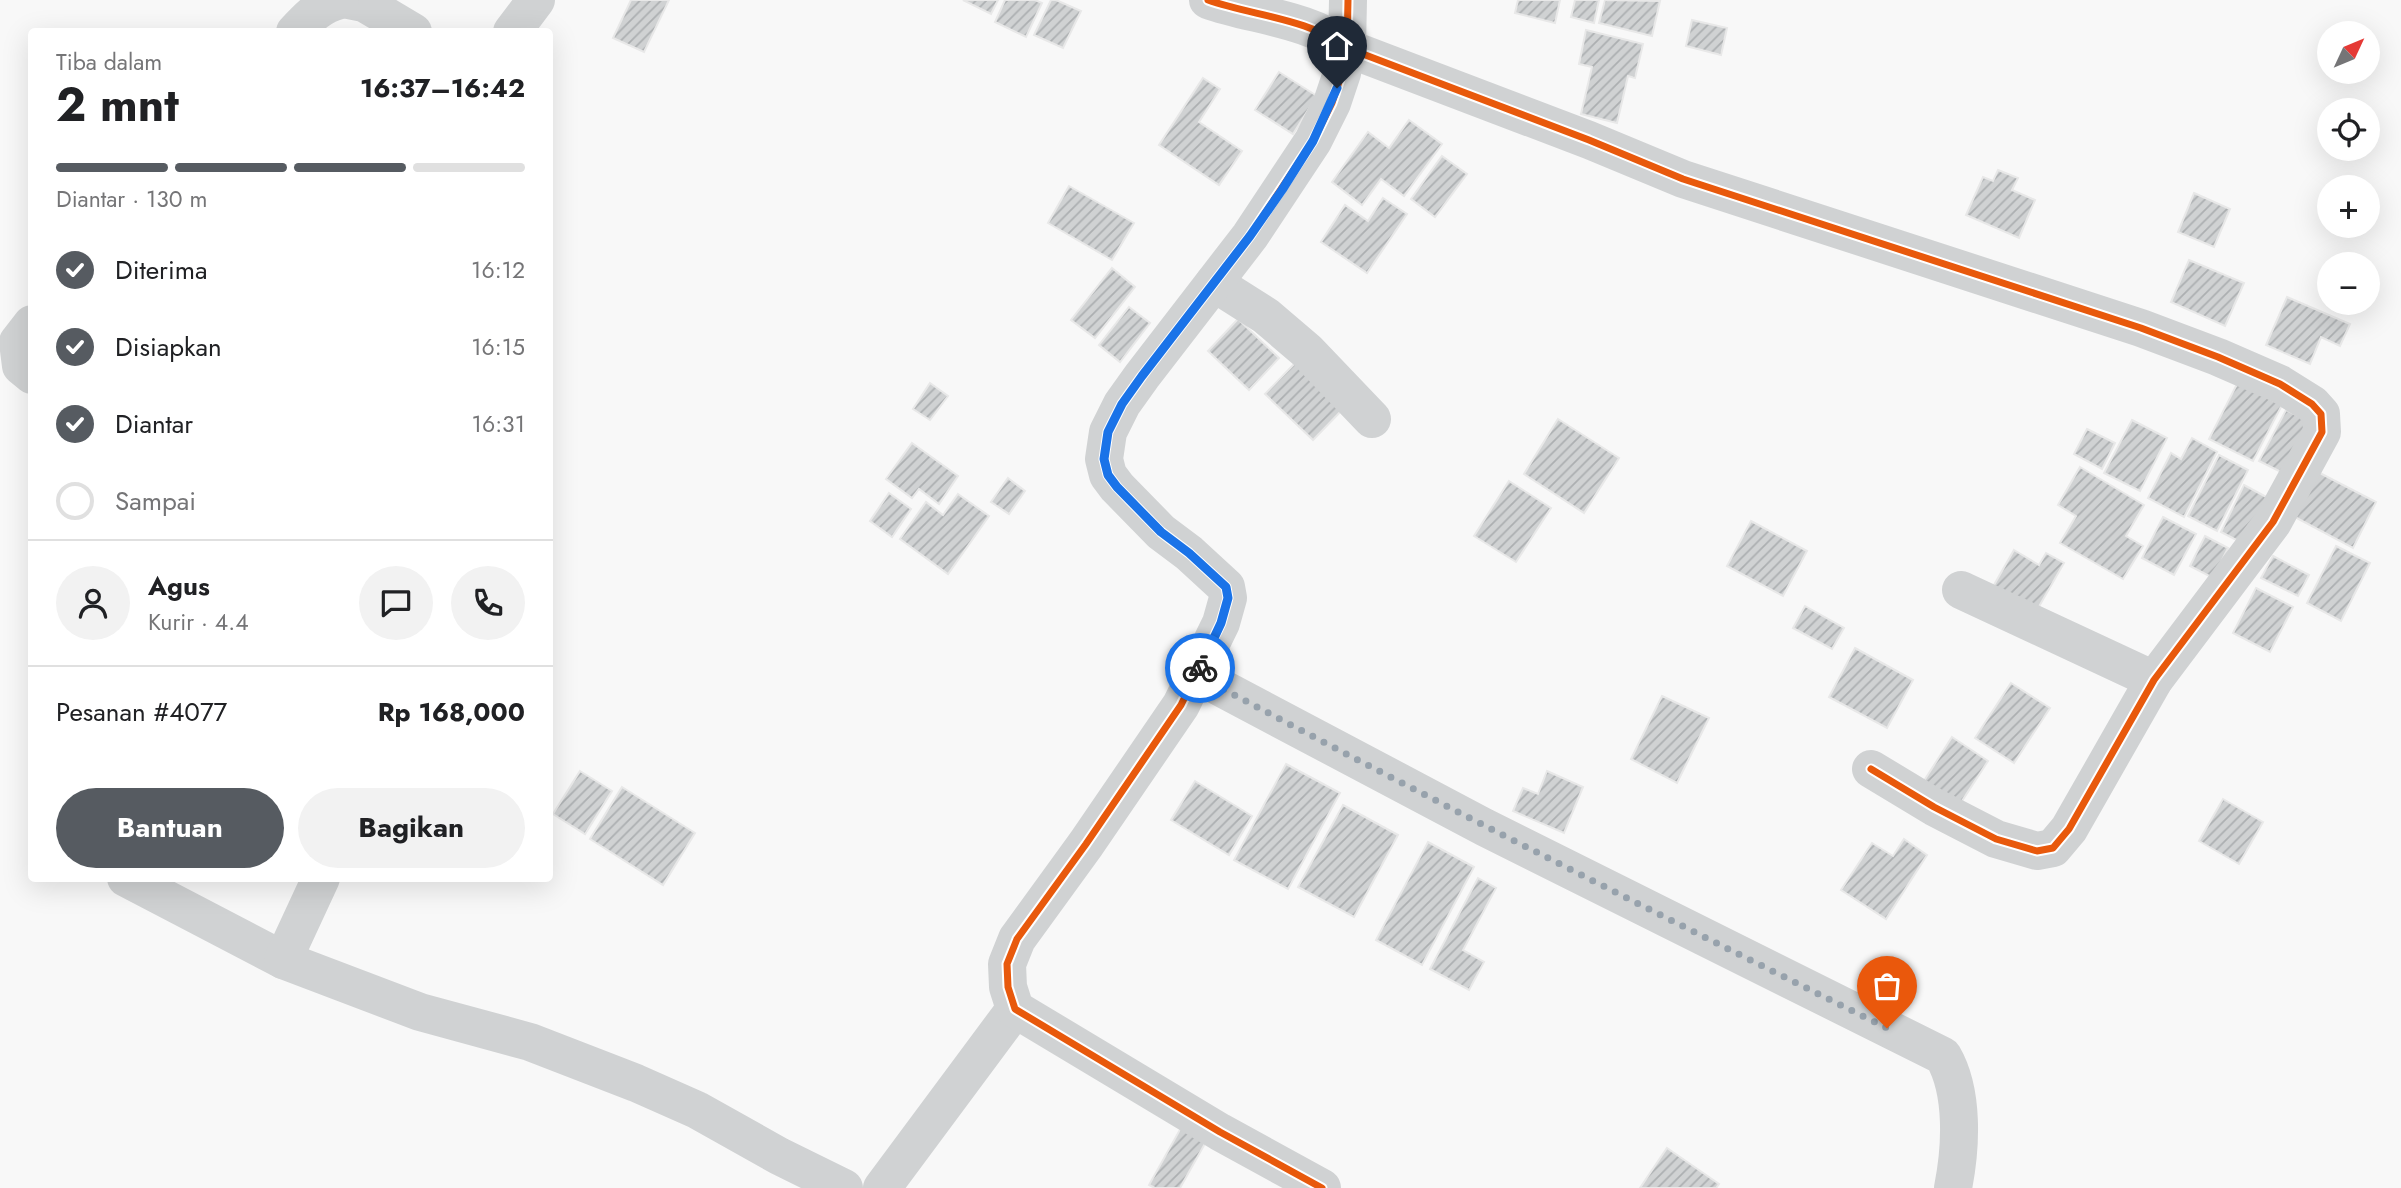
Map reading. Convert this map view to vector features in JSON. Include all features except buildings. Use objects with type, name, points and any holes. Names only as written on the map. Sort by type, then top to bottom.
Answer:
[{"type":"street","points":[[515,28],[536,0]]},
{"type":"street","points":[[1208,0],[1314,29],[1333,37],[1347,48],[1590,140],[1684,180],[2141,328],[2280,384],[2312,404],[2320,414],[2322,432],[2273,522],[2154,680],[2069,829],[2053,848],[2037,851],[1996,839],[1934,807],[1871,769]]},
{"type":"street","points":[[1322,1188],[1208,1125],[1015,1009],[1008,987],[1007,964],[1017,939],[1181,705],[1221,623],[1228,598],[1226,587],[1161,532],[1117,487],[1108,475],[1104,459],[1108,432],[1122,404],[1250,236],[1313,141],[1332,103],[1342,73],[1347,48],[1348,0]]},
{"type":"street","points":[[299,28],[311,15],[335,1],[364,3],[405,28]]},
{"type":"street","points":[[1214,283],[1266,316],[1307,351],[1371,419]]},
{"type":"street","points":[[28,329],[18,342],[21,366],[28,372]]},
{"type":"street","points":[[1961,590],[2154,680]]},
{"type":"street","points":[[1197,675],[1484,827],[1943,1056],[1953,1073],[1957,1096],[1958,1122],[1953,1188]]},
{"type":"street","points":[[134,882],[283,960],[420,1013],[530,1042],[636,1083],[697,1110],[779,1156],[844,1188]]},
{"type":"street","points":[[283,960],[319,882]]},
{"type":"street","points":[[882,1188],[1015,1009]]},
{"type":"cycle path","points":[[1208,0],[1315,30],[1347,48],[1589,140],[1683,179],[2141,328],[2280,384],[2312,404],[2321,414],[2322,432],[2273,522],[2154,680],[2069,829],[2053,848],[2037,851],[1996,839],[1934,807],[1871,769]]},
{"type":"cycle path","points":[[1322,1188],[1220,1132],[1015,1009],[1008,987],[1007,964],[1017,939],[1181,705],[1221,623],[1228,598],[1226,587],[1161,532],[1117,487],[1108,475],[1104,459],[1108,432],[1122,404],[1250,236],[1313,141],[1332,103],[1342,73],[1347,48],[1348,0]]},
{"type":"way so far","points":[[1200,668],[1197,675],[1484,827],[1887,1028]]},
{"type":"route","points":[[1200,668],[1221,623],[1228,598],[1226,587],[1161,532],[1117,487],[1108,475],[1104,459],[1108,432],[1122,404],[1142,376],[1282,190],[1313,141],[1337,88]]}]
